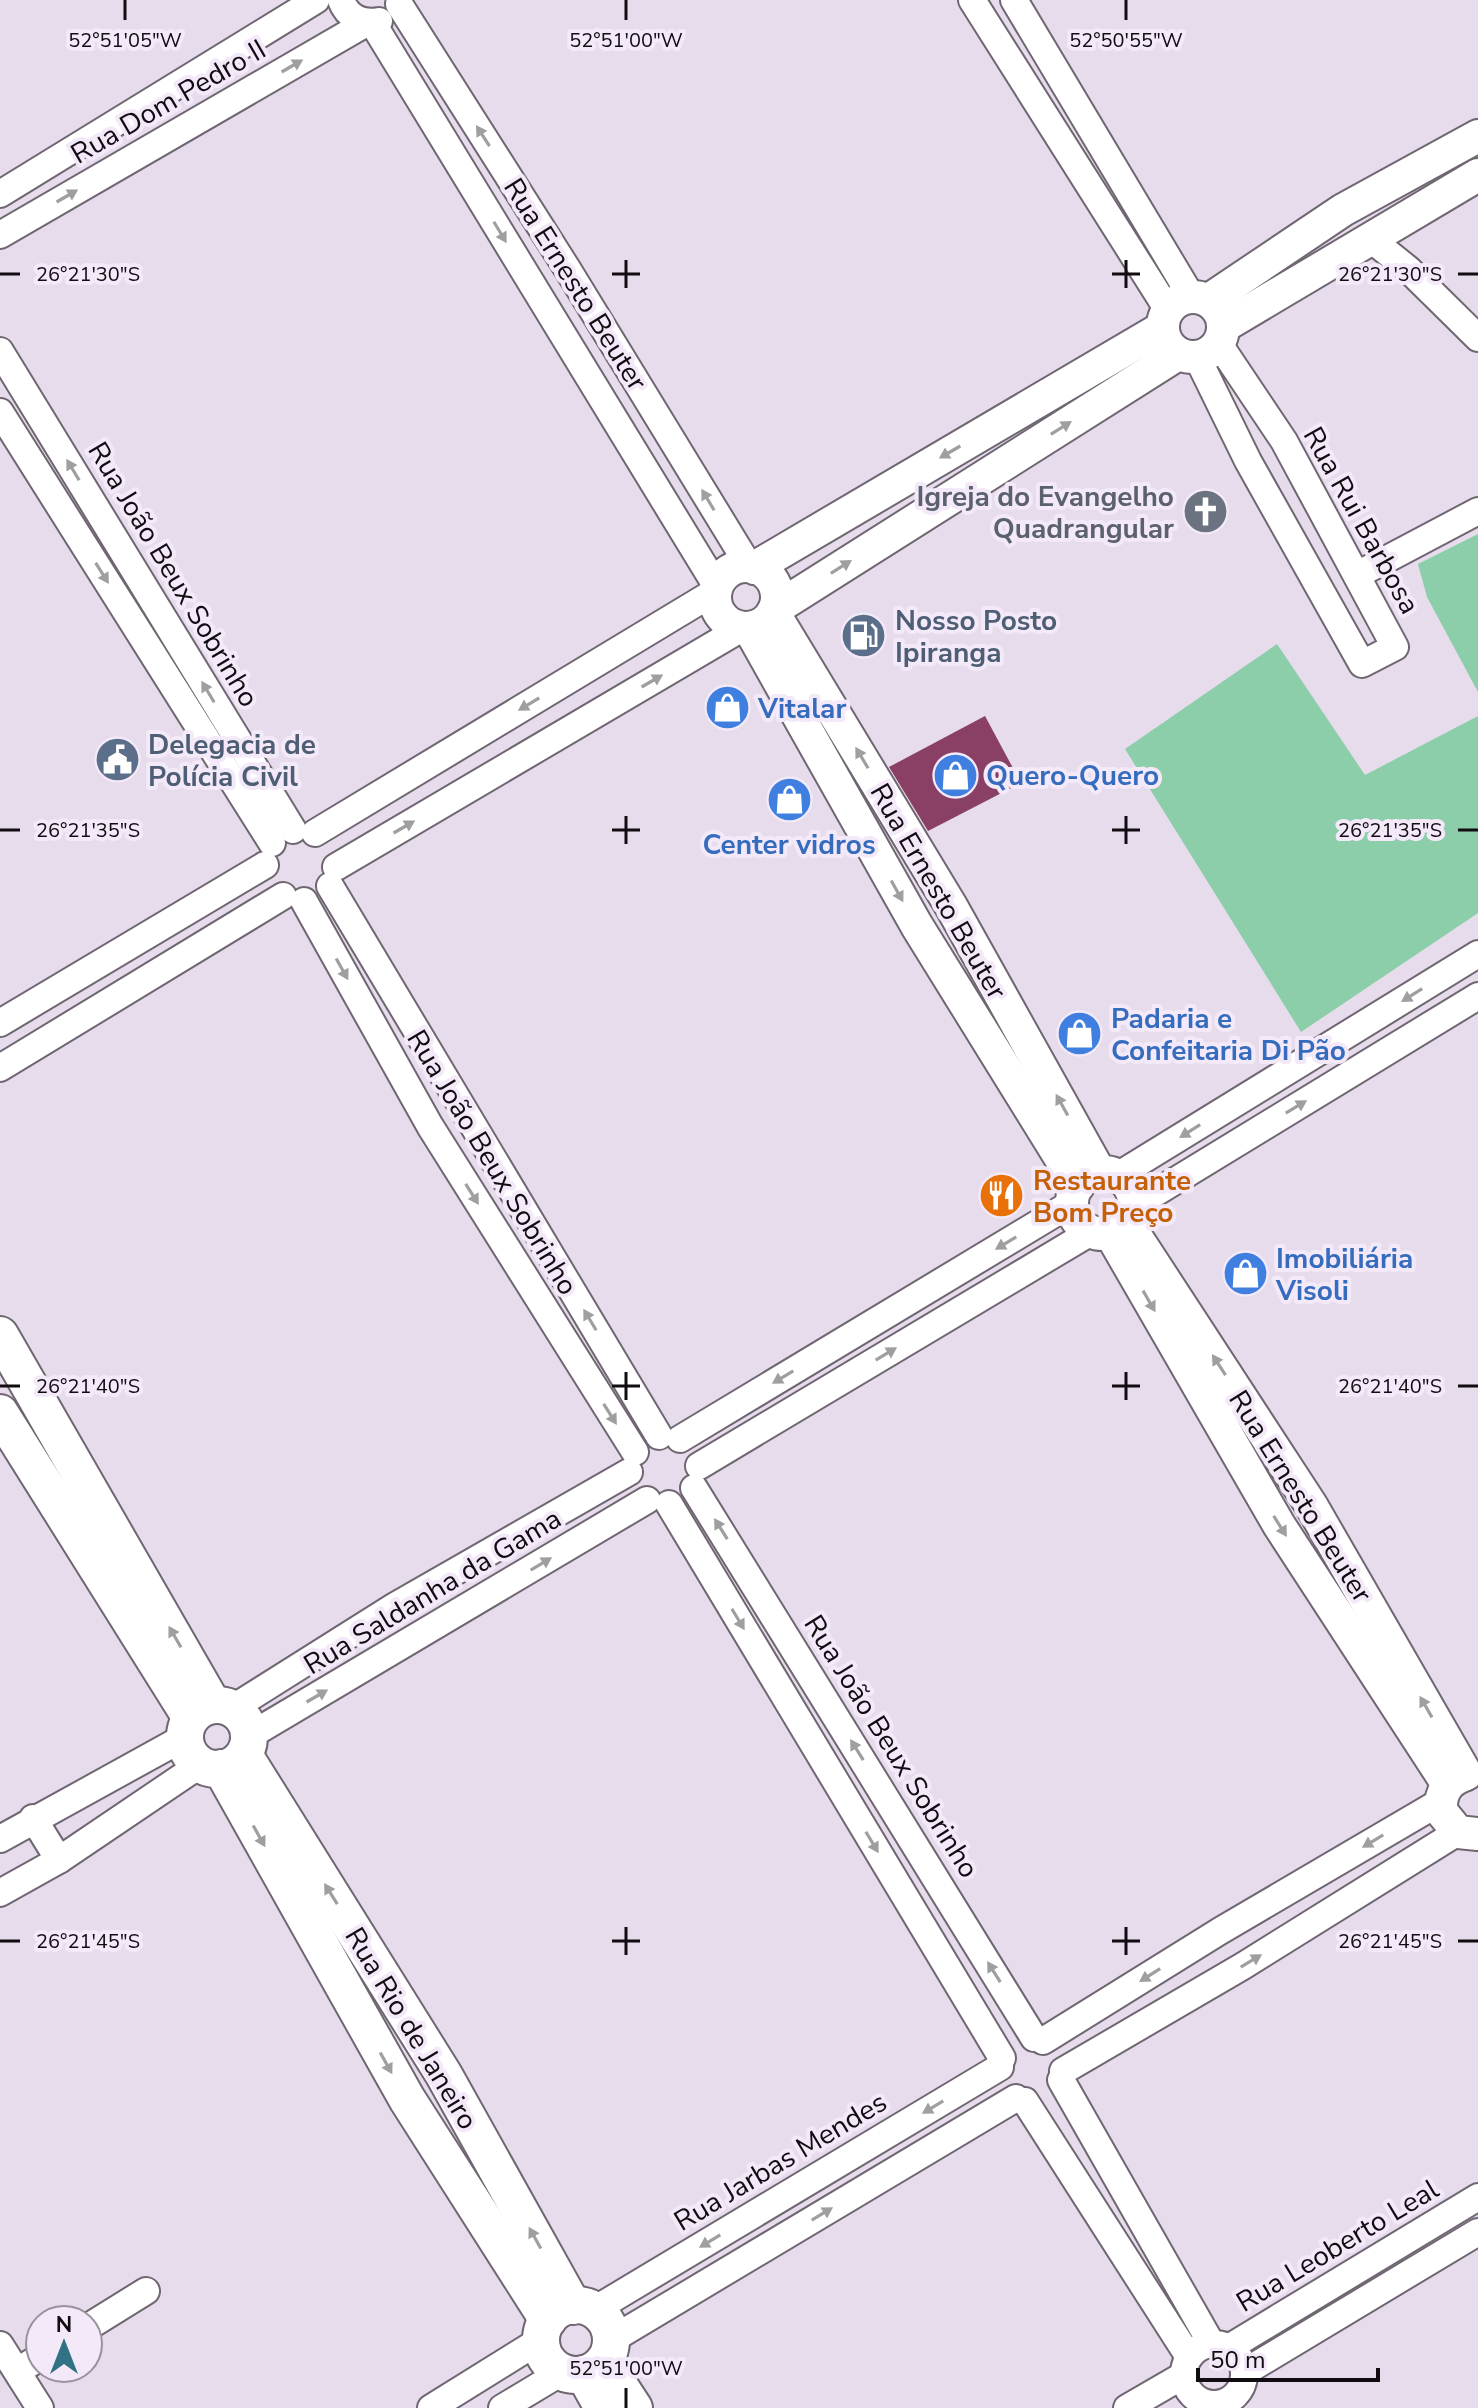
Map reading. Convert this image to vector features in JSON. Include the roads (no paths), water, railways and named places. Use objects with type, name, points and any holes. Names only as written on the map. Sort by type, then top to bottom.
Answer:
[{"type":"main road","name":"Rua Rio de Janeiro","points":[[0,1335],[31,1387],[217,1736],[407,2099],[577,2340],[634,2408]]},
{"type":"main road","points":[[0,1405],[31,1387]]},
{"type":"main road","name":"Rua Rio de Janeiro","points":[[0,1413],[10,1451],[217,1736],[444,2075],[577,2340],[603,2408]]},
{"type":"main road","points":[[407,2099],[444,2075]]},
{"type":"street","name":"Rua Dom Pedro II","points":[[0,194],[316,0]]},
{"type":"street","name":"Rua Ernesto Beuter","points":[[341,0],[349,14],[370,22],[716,589]]},
{"type":"street","name":"Rua Rui Barbosa","points":[[972,0],[1194,327],[1284,441],[1395,647],[1362,664],[1248,461],[1194,327],[1033,29],[1014,0]]},
{"type":"street","name":"Rua Dom Pedro II","points":[[0,235],[370,22],[388,17],[400,2]]},
{"type":"street","name":"Rua Ernesto Beuter","points":[[400,2],[751,567]]},
{"type":"street","points":[[1001,46],[1033,29]]},
{"type":"street","points":[[0,1068],[293,898],[314,898],[333,876],[519,759],[760,619],[1194,327],[1343,210],[1478,136]]},
{"type":"street","points":[[751,567],[1194,327],[1372,240],[1478,175]]},
{"type":"street","points":[[1372,240],[1408,269],[1478,338]]},
{"type":"street","name":"Rua João Beux Sobrinho","points":[[0,351],[286,843]]},
{"type":"street","name":"Rua João Beux Sobrinho","points":[[0,412],[286,843]]},
{"type":"street","points":[[1248,461],[1284,441]]},
{"type":"street","points":[[1357,575],[1478,511]]},
{"type":"street","points":[[737,567],[764,571],[775,584],[760,619],[721,615],[715,601],[716,589],[723,577],[737,567]]},
{"type":"street","points":[[0,1023],[286,843],[496,724],[716,589]]},
{"type":"street","name":"Rua Ernesto Beuter","points":[[760,619],[917,926],[1092,1184]]},
{"type":"street","points":[[581,673],[604,709]]},
{"type":"street","points":[[496,724],[519,759]]},
{"type":"street","points":[[286,843],[331,847],[333,876]]},
{"type":"street","points":[[286,843],[267,878],[293,898]]},
{"type":"street","name":"Rua João Beux Sobrinho","points":[[333,876],[669,1437]]},
{"type":"street","name":"Rua João Beux Sobrinho","points":[[293,898],[632,1462]]},
{"type":"street","points":[[1223,2399],[1243,2363],[1204,2356],[1021,2099],[1003,2085],[1001,2062],[658,1502],[638,1493],[632,1462],[641,1444],[669,1437],[1478,954]]},
{"type":"street","points":[[696,1477],[1116,1224],[1478,996]]},
{"type":"street","points":[[1092,1184],[1130,1188],[1116,1224]]},
{"type":"street","points":[[1092,1184],[1077,1220],[1116,1224]]},
{"type":"street","name":"Rua Ernesto Beuter","points":[[1116,1224],[1279,1525],[1458,1784],[1444,1820],[1473,1834]]},
{"type":"street","points":[[658,1502],[687,1496],[696,1477],[696,1455],[669,1437]]},
{"type":"street","name":"Rua Saldanha da Gama","points":[[0,1893],[59,1860],[217,1736],[395,1606],[632,1462]]},
{"type":"street","name":"Rua João Beux Sobrinho","points":[[696,1477],[1039,2039]]},
{"type":"street","name":"Rua Saldanha da Gama","points":[[0,1839],[33,1818],[217,1736],[416,1639],[658,1502]]},
{"type":"street","points":[[395,1606],[416,1639]]},
{"type":"street","points":[[1001,2062],[1015,2043],[1039,2039],[1458,1784]]},
{"type":"street","points":[[33,1818],[59,1860]]},
{"type":"street","points":[[1021,2099],[1043,2099],[1062,2075],[1243,1966],[1473,1834]]},
{"type":"street","points":[[1039,2039],[1058,2053],[1062,2075],[1204,2356],[1191,2393],[1223,2399],[1478,2232]]},
{"type":"street","name":"Rua Jarbas Mendes","points":[[502,2408],[577,2340],[1001,2062]]},
{"type":"street","name":"Rua Jarbas Mendes","points":[[431,2408],[577,2340],[1021,2099]]},
{"type":"street","name":"Rua Leoberto Leal","points":[[1127,2408],[1204,2356],[1478,2197]]},
{"type":"street","points":[[104,2317],[146,2291]]},
{"type":"street","points":[[0,2345],[24,2361]]},
{"type":"street","points":[[34,2384],[40,2408]]},
{"type":"place","name":"Igreja do Evangelho Quadrangular","points":[[1205,512]]},
{"type":"place","name":"Nosso Posto Ipiranga","points":[[864,636]]},
{"type":"place","name":"Vitalar","points":[[727,708]]},
{"type":"place","name":"Delegacia de Polícia Civil","points":[[117,760]]},
{"type":"place","name":"Quero-Quero","points":[[955,775]]},
{"type":"place","name":"Center vidros","points":[[789,800]]},
{"type":"place","name":"Padaria e Confeitaria Di Pão","points":[[1080,1034]]},
{"type":"place","name":"Restaurante Bom Preço","points":[[1002,1196]]},
{"type":"place","name":"Imobiliária Visoli","points":[[1245,1274]]}]
